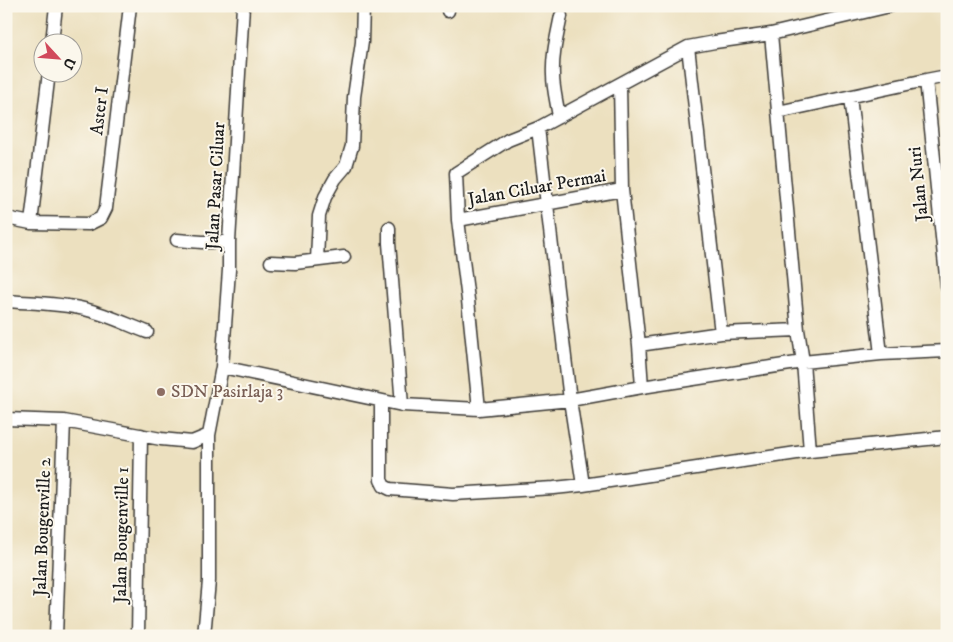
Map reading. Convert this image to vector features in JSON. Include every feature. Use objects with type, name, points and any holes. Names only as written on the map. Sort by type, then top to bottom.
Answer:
[{"type":"street","points":[[53,32],[56,6]]},
{"type":"street","name":"Aster I","points":[[31,223],[89,224],[101,218],[106,208],[130,6]]},
{"type":"street","name":"Jalan Pasar Ciluar","points":[[204,636],[209,580],[209,435],[222,367],[243,6]]},
{"type":"street","points":[[317,260],[319,216],[325,196],[335,179],[346,166],[352,146],[354,97],[362,42],[363,6]]},
{"type":"street","points":[[479,409],[458,220],[456,174],[508,140],[538,128],[688,48],[771,34],[890,6]]},
{"type":"street","points":[[559,117],[554,86],[553,58],[561,16]]},
{"type":"street","points":[[771,34],[810,451]]},
{"type":"street","points":[[688,48],[721,333]]},
{"type":"street","points":[[778,112],[947,76]]},
{"type":"street","name":"Jalan Nuri","points":[[926,80],[947,286]]},
{"type":"street","points":[[6,218],[31,223],[48,82]]},
{"type":"street","points":[[620,85],[622,190],[642,387]]},
{"type":"street","points":[[850,97],[881,354]]},
{"type":"street","points":[[538,128],[570,400],[583,485]]},
{"type":"street","name":"Jalan Ciluar Permai","points":[[458,220],[622,190]]},
{"type":"street","points":[[389,228],[402,406]]},
{"type":"street","points":[[177,240],[229,242]]},
{"type":"street","points":[[271,262],[295,263],[344,257]]},
{"type":"street","points":[[6,301],[84,309],[147,332]]},
{"type":"street","points":[[639,345],[721,333],[798,330]]},
{"type":"street","points":[[222,367],[402,406],[479,409],[570,400],[803,362],[881,354],[947,351]]},
{"type":"street","points":[[382,401],[381,480],[384,486],[390,489],[453,494],[583,485],[810,451],[947,437]]},
{"type":"street","points":[[6,419],[64,420],[161,439],[192,442],[209,435]]},
{"type":"street","name":"Jalan Bougenville 2","points":[[56,636],[64,420]]},
{"type":"street","name":"Jalan Bougenville 1","points":[[138,636],[141,435]]},
{"type":"place","name":"SDN Pasirlaja 3","points":[[161,392]]}]
